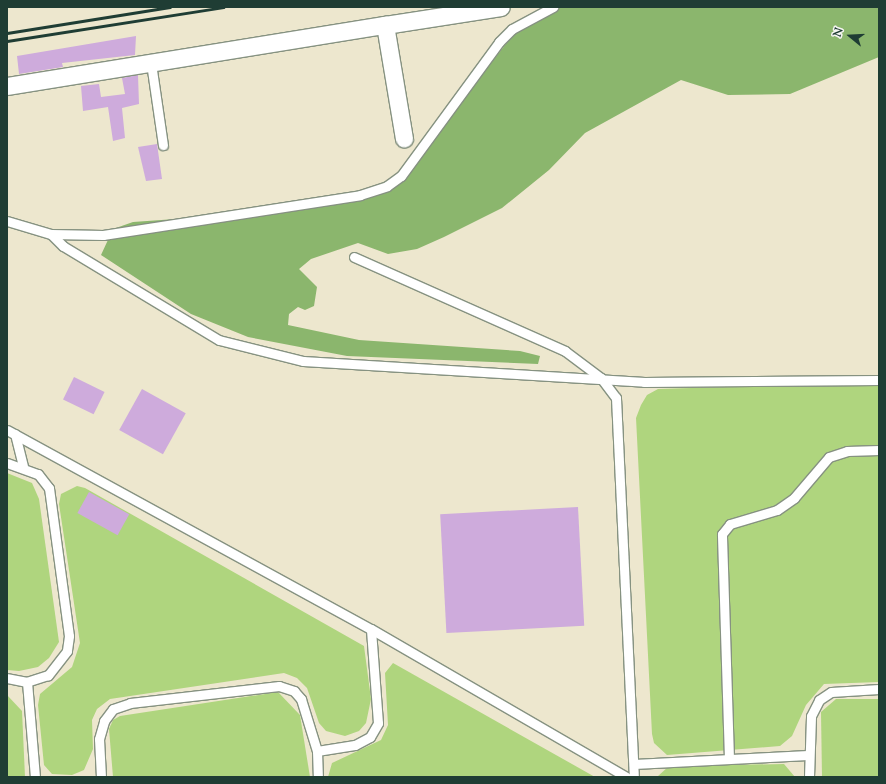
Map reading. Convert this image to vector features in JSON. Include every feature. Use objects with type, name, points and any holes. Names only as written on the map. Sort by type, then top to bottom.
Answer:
[{"type":"street","points":[[7,86],[501,7]]},
{"type":"street","points":[[386,25],[404,138]]},
{"type":"lane","points":[[7,221],[51,234],[103,235],[360,195],[387,186],[401,176],[499,42],[512,29],[553,7]]},
{"type":"lane","points":[[151,63],[163,145]]},
{"type":"lane","points":[[51,234],[62,246],[219,340],[262,353],[303,361],[601,378],[644,382],[879,380]]},
{"type":"lane","points":[[354,257],[565,351],[601,378],[616,398],[634,777]]},
{"type":"lane","points":[[11,432],[23,466]]},
{"type":"lane","points":[[11,432],[371,629],[626,777]]},
{"type":"lane","points":[[729,759],[722,534],[735,522],[777,510],[794,498],[829,457],[847,451],[879,450]]},
{"type":"lane","points":[[7,462],[23,466],[38,474],[49,488],[69,636],[67,651],[48,675],[27,682],[7,678]]},
{"type":"lane","points":[[317,751],[355,744],[370,737],[378,723],[371,629]]},
{"type":"lane","points":[[27,682],[35,777]]},
{"type":"lane","points":[[101,777],[99,739],[104,721],[112,709],[130,703],[279,686],[294,691],[301,699],[317,751],[318,777]]},
{"type":"lane","points":[[809,777],[808,755],[811,716],[819,700],[831,692],[879,689]]},
{"type":"lane","points":[[634,764],[808,755]]},
{"type":"green space","points":[[554,7],[879,7],[879,57],[790,94],[728,95],[681,80],[585,133],[549,170],[502,208],[444,237],[417,249],[388,254],[358,243],[311,259],[299,269],[317,287],[314,306],[305,310],[298,307],[289,314],[288,325],[359,340],[520,351],[540,356],[538,364],[347,356],[248,337],[191,314],[101,255],[113,229],[133,222],[232,215],[373,192],[410,164],[472,80],[491,63],[523,22]]},
{"type":"green space","points":[[879,382],[879,682],[824,684],[806,705],[792,736],[780,746],[667,755],[654,743],[652,734],[636,418],[641,405],[647,395],[658,389]]},
{"type":"green space","points":[[7,473],[32,483],[39,499],[59,642],[49,658],[38,667],[19,671],[7,670]]},
{"type":"green space","points":[[77,486],[85,488],[364,646],[371,699],[366,723],[359,731],[345,736],[326,731],[319,723],[307,688],[297,678],[284,673],[110,699],[97,709],[92,720],[93,749],[84,770],[72,775],[52,774],[44,765],[38,705],[40,694],[72,667],[80,643],[59,504],[61,494]]},
{"type":"green space","points":[[393,663],[595,777],[328,777],[332,763],[381,740],[388,725],[385,673]]},
{"type":"green space","points":[[278,692],[300,715],[310,777],[113,777],[109,729],[113,720],[120,716]]},
{"type":"green space","points":[[7,695],[22,711],[25,777],[7,777]]},
{"type":"green space","points":[[836,699],[879,699],[879,777],[822,777],[821,712]]},
{"type":"green space","points":[[784,764],[795,777],[657,777],[669,766]]},
{"type":"building","points":[[136,36],[135,55],[62,63],[63,67],[19,74],[17,56]]},
{"type":"building","points":[[138,75],[139,104],[122,108],[125,138],[113,141],[108,107],[83,111],[81,86],[99,84],[101,97],[125,94],[122,78]]},
{"type":"building","points":[[157,144],[162,179],[146,181],[138,147]]},
{"type":"building","points":[[74,377],[105,392],[94,414],[63,399]]},
{"type":"building","points":[[142,389],[186,413],[163,454],[119,430]]},
{"type":"building","points":[[89,492],[129,514],[118,535],[77,513]]},
{"type":"building","points":[[578,507],[584,626],[446,633],[440,514]]},
{"type":"railway","points":[[7,33],[170,7]]},
{"type":"railway","points":[[7,41],[223,7]]}]
